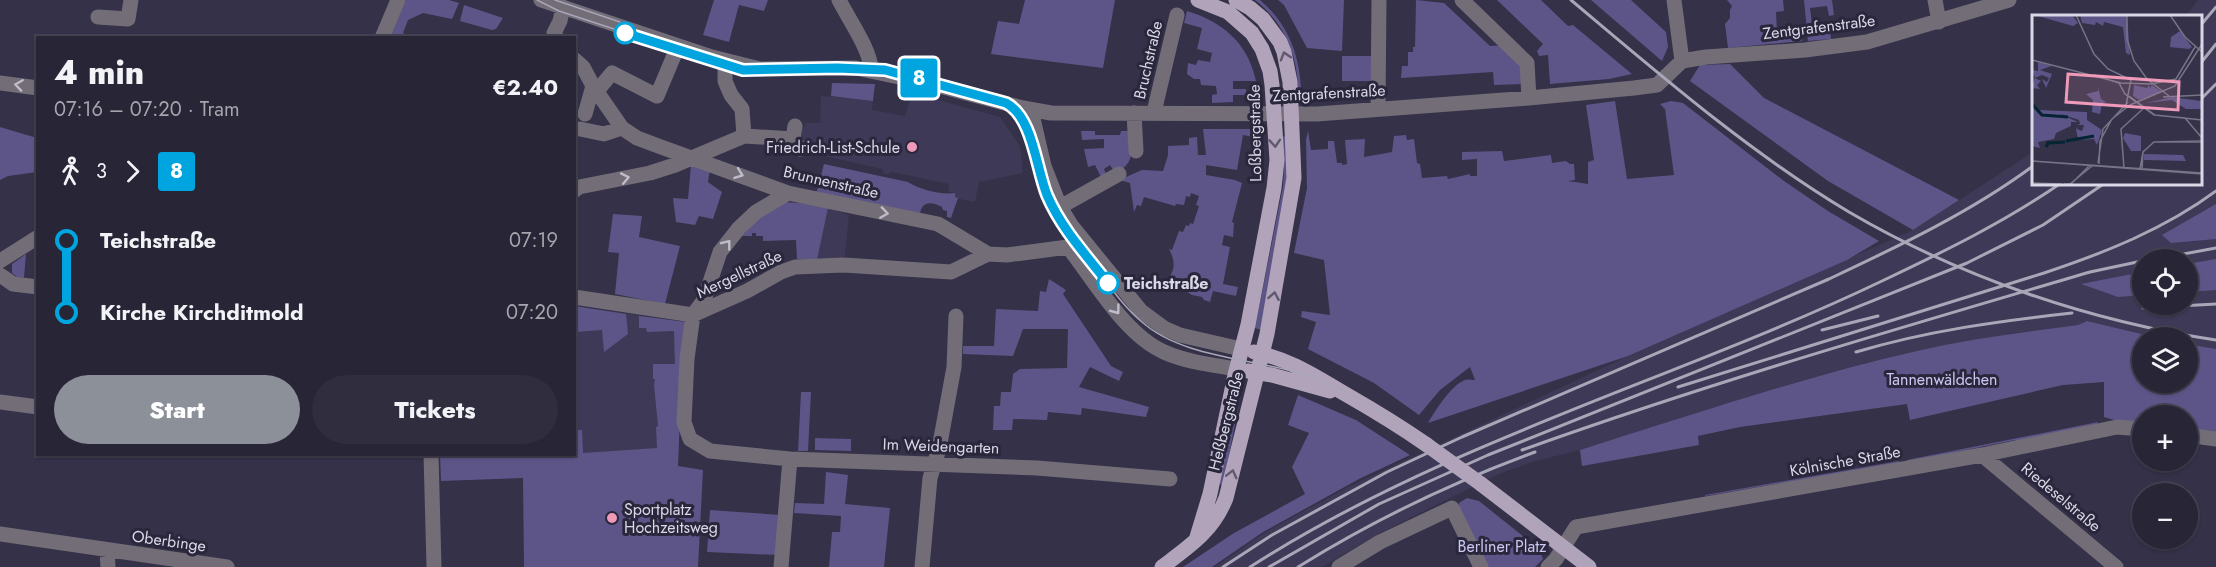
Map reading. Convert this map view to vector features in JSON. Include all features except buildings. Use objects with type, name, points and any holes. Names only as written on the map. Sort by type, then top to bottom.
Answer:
[{"type":"main road","name":"Loßbergstraße","points":[[1198,0],[1228,12],[1252,33],[1262,49],[1270,71],[1276,160],[1274,188],[1248,325],[1236,369]]},
{"type":"main road","points":[[1236,0],[1263,19],[1280,42],[1287,65],[1292,114],[1294,178],[1262,354]]},
{"type":"main road","points":[[1241,349],[1301,367],[1391,420],[1481,484],[1589,567]]},
{"type":"main road","name":"Heßbergstraße","points":[[1162,567],[1195,542],[1217,519],[1226,498],[1262,354]]},
{"type":"main road","points":[[1236,369],[1257,372],[1348,396]]},
{"type":"main road","name":"Heßbergstraße","points":[[1195,542],[1210,494],[1236,369]]},
{"type":"main road","name":"Heßbergstraße","points":[[1210,494],[1226,498]]},
{"type":"street","points":[[98,17],[128,19],[131,0]]},
{"type":"street","points":[[383,36],[398,0]]},
{"type":"street","points":[[839,0],[864,48],[871,64],[871,71]]},
{"type":"street","points":[[1378,109],[1379,0]]},
{"type":"street","points":[[1462,0],[1527,63],[1529,98]]},
{"type":"street","points":[[1674,0],[1682,61]]},
{"type":"street","points":[[1935,0],[1940,22]]},
{"type":"street","name":"Zentgrafenstraße","points":[[545,1],[725,61],[760,69],[856,68],[932,84],[1031,110],[1080,114],[1154,112],[1292,114],[1529,98],[1656,85],[1682,61],[1706,57],[1838,47],[1867,42],[1940,22],[2000,1]]},
{"type":"street","points":[[556,36],[554,33],[563,7]]},
{"type":"street","name":"Bruchstraße","points":[[1154,112],[1177,15]]},
{"type":"street","points":[[622,128],[604,134],[582,122],[595,89],[612,73],[657,96],[678,46]]},
{"type":"street","name":"Brunnenstraße","points":[[576,61],[583,67],[622,128],[648,142],[788,193],[938,224],[988,254]]},
{"type":"street","points":[[725,61],[725,81],[731,95],[742,109],[744,136]]},
{"type":"street","points":[[0,83],[36,88]]},
{"type":"street","points":[[1031,110],[1044,166],[1074,242],[1125,322],[1145,340],[1164,352],[1185,359],[1236,369]]},
{"type":"street","points":[[1134,113],[1136,151]]},
{"type":"street","points":[[576,189],[650,173],[744,136],[796,138]]},
{"type":"street","points":[[1060,207],[1119,174]]},
{"type":"street","points":[[693,315],[704,300],[720,252],[739,228],[756,212],[788,193]]},
{"type":"street","points":[[0,261],[36,238]]},
{"type":"street","points":[[1074,242],[1141,311],[1164,328],[1197,340],[1241,349]]},
{"type":"street","points":[[988,254],[1006,255],[1074,242]]},
{"type":"street","name":"Mergellstraße","points":[[576,297],[693,315],[795,267],[844,265],[951,272],[988,254]]},
{"type":"street","points":[[0,275],[13,284],[36,287]]},
{"type":"street","name":"Im Weidengarten","points":[[693,315],[687,359],[684,422],[690,439],[710,451],[790,459],[1037,468],[1170,479]]},
{"type":"street","points":[[922,567],[930,478],[939,449],[954,367],[956,316]]},
{"type":"street","points":[[0,402],[36,408]]},
{"type":"street","name":"Kölnische Straße","points":[[1548,567],[1556,559],[1562,546],[1576,527],[1982,455],[2117,427],[2132,428]]},
{"type":"street","points":[[2198,437],[2216,439]]},
{"type":"street","name":"Riedeselstraße","points":[[1982,455],[2116,567]]},
{"type":"street","points":[[430,456],[434,567]]},
{"type":"street","points":[[781,567],[790,459]]},
{"type":"street","points":[[1339,567],[1390,537],[1452,508],[1481,567]]},
{"type":"street","name":"Oberbinge","points":[[0,534],[227,567]]},
{"type":"street","name":"Oberbinge","points":[[107,551],[108,567]]},
{"type":"shaded area","points":[[2198,0],[2216,0],[2216,349],[2198,346],[2198,327],[2132,327],[2132,332],[2087,321],[2078,325],[2014,333],[1871,362],[1712,408],[1580,450],[1532,462],[1499,474],[1380,533],[1322,567],[1215,567],[1264,533],[1348,487],[1628,356],[1913,230],[2032,153],[2032,184],[2201,184],[2201,15],[2187,15]]},
{"type":"shaded area","name":"Friedrich-List-Schule","points":[[912,93],[1000,117],[1020,146],[1023,173],[979,182],[975,202],[954,198],[955,193],[948,191],[949,184],[892,172],[884,174],[882,169],[824,156],[804,148],[802,144],[802,128],[805,123],[820,123],[821,96],[873,101],[872,110],[905,116]]},
{"type":"shaded area","points":[[828,208],[849,215],[845,255],[843,258],[817,260]]},
{"type":"shaded area","points":[[576,306],[686,322],[678,466],[576,454]]},
{"type":"green space","points":[[406,0],[449,0],[459,3],[452,19],[423,13],[408,20],[403,33],[406,36],[391,36]]},
{"type":"green space","points":[[714,0],[768,0],[764,11],[739,5],[729,42],[703,35]]},
{"type":"green space","points":[[1025,0],[1115,0],[1103,68],[991,54],[998,21],[1019,24]]},
{"type":"green space","points":[[1255,0],[1260,0],[1278,18],[1290,39],[1298,62],[1301,88],[1298,88],[1295,62],[1287,39],[1273,18]]},
{"type":"green space","points":[[1278,0],[1344,0],[1342,51],[1307,48],[1284,5]]},
{"type":"green space","points":[[1416,0],[1444,3],[1490,46],[1505,45],[1522,61],[1524,84],[1494,85],[1493,72],[1401,78],[1402,66],[1408,66],[1408,52],[1413,52],[1413,47],[1415,47]]},
{"type":"green space","points":[[1497,0],[1541,0],[1568,26],[1573,25],[1632,74],[1609,79],[1550,84],[1548,55],[1539,56],[1537,51],[1543,44]]},
{"type":"green space","points":[[1591,0],[1631,0],[1666,32],[1668,47],[1662,61]]},
{"type":"green space","points":[[1727,0],[1783,0],[1784,11],[1776,12],[1777,32],[1801,31],[1802,41],[1728,48],[1725,24],[1730,18],[1732,6]]},
{"type":"green space","points":[[1804,0],[1832,0],[1834,15],[1829,16],[1827,6],[1810,8],[1812,24],[1829,22],[1831,39],[1808,41]]},
{"type":"green space","points":[[464,5],[503,18],[496,29],[492,30],[460,21]]},
{"type":"green space","points":[[1187,11],[1223,28],[1240,45],[1247,56],[1256,81],[1233,81],[1233,89],[1246,89],[1246,95],[1233,95],[1233,102],[1212,103],[1212,95],[1217,94],[1216,86],[1201,85],[1200,79],[1194,79],[1187,74],[1188,63],[1196,65],[1198,60],[1210,62],[1212,53],[1197,49],[1202,28],[1184,23]]},
{"type":"green space","points":[[1342,56],[1373,56],[1373,81],[1342,81]]},
{"type":"green space","points":[[1730,64],[1764,98],[1959,200],[1913,230],[1828,181],[1690,81],[1700,65]]},
{"type":"green space","points":[[832,83],[875,84],[873,101],[831,96]]},
{"type":"green space","points":[[1615,101],[1627,179],[1674,175],[1665,109],[1660,104],[1671,101],[1683,103],[1784,181],[1828,211],[1879,241],[1847,260],[1628,356],[1428,423],[1454,387],[1465,380],[1475,380],[1470,367],[1440,390],[1419,415],[1374,383],[1308,349],[1316,322],[1301,317],[1302,311],[1330,315],[1324,260],[1294,253],[1307,188],[1306,140],[1308,131],[1311,150],[1328,149],[1328,141],[1334,141],[1337,163],[1342,163],[1342,165],[1347,164],[1345,140],[1365,139],[1364,157],[1392,152],[1394,136],[1406,135],[1407,140],[1414,139],[1417,163],[1420,164],[1422,178],[1447,176],[1448,179],[1470,174],[1470,176],[1477,176],[1477,159],[1462,160],[1462,152],[1502,151],[1504,161],[1551,155],[1552,163],[1566,161],[1574,164],[1575,180],[1568,181],[1588,184],[1588,162],[1594,160],[1586,105]]},
{"type":"green space","points":[[0,127],[36,138],[36,172],[8,176],[0,180]]},
{"type":"green space","points":[[1203,129],[1256,129],[1261,137],[1261,154],[1255,152],[1258,138],[1243,135],[1237,170],[1206,165],[1206,175],[1242,183],[1232,222],[1234,223],[1233,237],[1224,235],[1222,245],[1230,247],[1223,284],[1238,287],[1236,296],[1213,291],[1210,302],[1192,295],[1167,280],[1174,265],[1169,249],[1172,250],[1179,231],[1183,232],[1186,225],[1193,224],[1199,206],[1196,205],[1199,196],[1191,193],[1190,197],[1186,196],[1184,205],[1176,204],[1175,206],[1144,197],[1141,206],[1137,205],[1134,212],[1130,183],[1119,180],[1142,170],[1163,171],[1168,146],[1189,145],[1189,138],[1197,137],[1198,155],[1206,155]]},
{"type":"green space","points":[[1081,131],[1095,131],[1095,135],[1120,135],[1121,131],[1130,131],[1131,156],[1129,161],[1115,173],[1110,165],[1104,169],[1106,174],[1101,177],[1095,165],[1088,167],[1084,149],[1104,148],[1104,139],[1082,140]]},
{"type":"green space","points":[[1287,136],[1289,175],[1261,330],[1255,328],[1283,186],[1281,137]]},
{"type":"green space","points":[[824,164],[908,182],[931,191],[955,193],[955,197],[958,198],[951,218],[947,217],[947,211],[942,207],[931,203],[923,206],[920,213],[816,194]]},
{"type":"green space","points":[[691,165],[710,168],[708,182],[722,192],[713,219],[699,216],[695,225],[676,222],[673,198],[688,199]]},
{"type":"green space","points":[[783,202],[828,208],[817,260],[797,259],[796,240],[763,241],[763,236],[756,236],[756,233],[752,233],[752,236],[742,236],[756,220]]},
{"type":"green space","points":[[2216,204],[2216,239],[2171,243],[2162,235]]},
{"type":"green space","points":[[613,214],[642,216],[639,237],[680,246],[665,304],[615,294],[619,253],[608,252]]},
{"type":"green space","points":[[26,254],[24,278],[17,277],[12,273],[12,264]]},
{"type":"green space","points":[[2216,259],[2216,290],[2198,291],[2198,262]]},
{"type":"green space","points":[[2132,274],[2132,296],[2118,297],[2081,284]]},
{"type":"green space","points":[[1049,279],[1066,290],[1063,294],[1111,366],[1123,372],[1119,381],[1090,367],[1079,387],[1149,407],[1146,417],[1082,408],[1081,415],[1048,412],[1047,420],[1013,419],[1012,430],[993,430],[994,406],[1000,406],[1001,392],[1011,392],[1013,374],[1020,369],[1067,368],[1068,329],[1023,329],[1013,356],[963,354],[963,346],[994,346],[996,309],[1038,311],[1040,291],[1046,292]]},
{"type":"green space","points":[[576,306],[626,314],[628,334],[604,352],[602,330],[576,332]]},
{"type":"green space","name":"Sportplatz Hochzeitsweg","points":[[639,316],[686,322],[678,466],[703,470],[698,567],[524,567],[523,478],[441,481],[440,456],[576,456],[576,430],[582,430],[583,453],[657,448],[656,427],[658,426],[653,364],[675,364],[674,331],[647,332],[646,328],[639,328]]},
{"type":"green space","name":"Tannenwäldchen","points":[[2087,321],[2132,332],[2132,393],[2198,393],[2198,346],[2216,349],[2216,434],[2198,432],[2198,405],[2132,405],[2132,424],[2104,417],[2104,382],[2063,385],[1910,420],[1907,404],[1740,427],[1698,436],[1699,445],[1582,466],[1580,450],[1705,410],[1874,361],[1997,336],[2078,325]]},
{"type":"green space","points":[[1239,388],[1242,389],[1223,485],[1219,484]]},
{"type":"green space","points":[[801,392],[811,392],[808,451],[798,451]]},
{"type":"green space","points":[[1298,395],[1356,420],[1410,455],[1359,479],[1263,532],[1212,567],[1183,567],[1234,533],[1305,494],[1292,467],[1309,433],[1288,425]]},
{"type":"green space","points":[[2098,422],[2019,443],[2015,440],[1907,462],[1907,460]]},
{"type":"green space","points":[[815,438],[851,439],[851,451],[815,450]]},
{"type":"green space","points":[[1899,461],[1900,463],[1705,496],[1705,495]]},
{"type":"green space","points":[[826,472],[848,475],[845,504],[890,508],[884,567],[829,567],[832,532],[840,532],[841,516],[794,513],[795,503],[824,504]]},
{"type":"green space","name":"Berliner Platz","points":[[1467,498],[1479,501],[1539,549],[1543,559],[1535,567],[1488,567],[1459,507],[1459,503]]},
{"type":"green space","points":[[710,510],[781,515],[777,555],[707,552]]},
{"type":"tram line","points":[[537,0],[559,11],[733,68],[763,71],[875,70],[933,81],[1006,103],[1021,117],[1026,126],[1041,179],[1059,217],[1120,300],[1142,322],[1182,345],[1303,374],[1360,399],[1474,475],[1593,567]]},
{"type":"tram line","points":[[555,0],[620,22]]},
{"type":"tram line","name":"8","points":[[625,33],[743,70],[837,68],[885,70],[1006,103],[1020,117],[1029,134],[1041,179],[1055,213],[1108,283]]},
{"type":"railway","points":[[1571,0],[1741,139],[1812,189],[1891,235],[1980,276],[2073,308],[2168,332],[2216,340]]},
{"type":"railway","points":[[2201,25],[2216,7]]},
{"type":"railway","points":[[2201,63],[2216,44]]},
{"type":"railway","points":[[2201,99],[2216,84]]},
{"type":"railway","points":[[1223,567],[1272,535],[1387,472],[1462,437],[1855,267],[1960,213],[2032,167]]},
{"type":"railway","points":[[1250,567],[1325,523],[1402,483],[1561,414],[1803,317],[1882,281],[1996,224],[2060,184]]},
{"type":"railway","points":[[1269,567],[1379,504],[1488,455],[1967,263],[2043,225],[2104,184]]},
{"type":"railway","points":[[1678,387],[2067,265],[2133,239],[2176,217],[2216,191]]},
{"type":"railway","points":[[2198,251],[2216,248]]},
{"type":"railway","points":[[1522,450],[1592,425],[1805,357],[2090,272],[2132,263]]},
{"type":"railway","points":[[2198,305],[2216,304]]},
{"type":"railway","points":[[1856,352],[1909,338],[1963,328],[2072,313]]},
{"type":"railway","points":[[1822,330],[1878,316]]},
{"type":"railway","points":[[1298,567],[1414,504],[1474,476],[1535,452]]},
{"type":"place","name":"Friedrich-List-Schule","points":[[912,147]]},
{"type":"place","name":"Teichstraße","points":[[1108,283]]},
{"type":"place","name":"Sportplatz Hochzeitsweg","points":[[612,518]]}]
